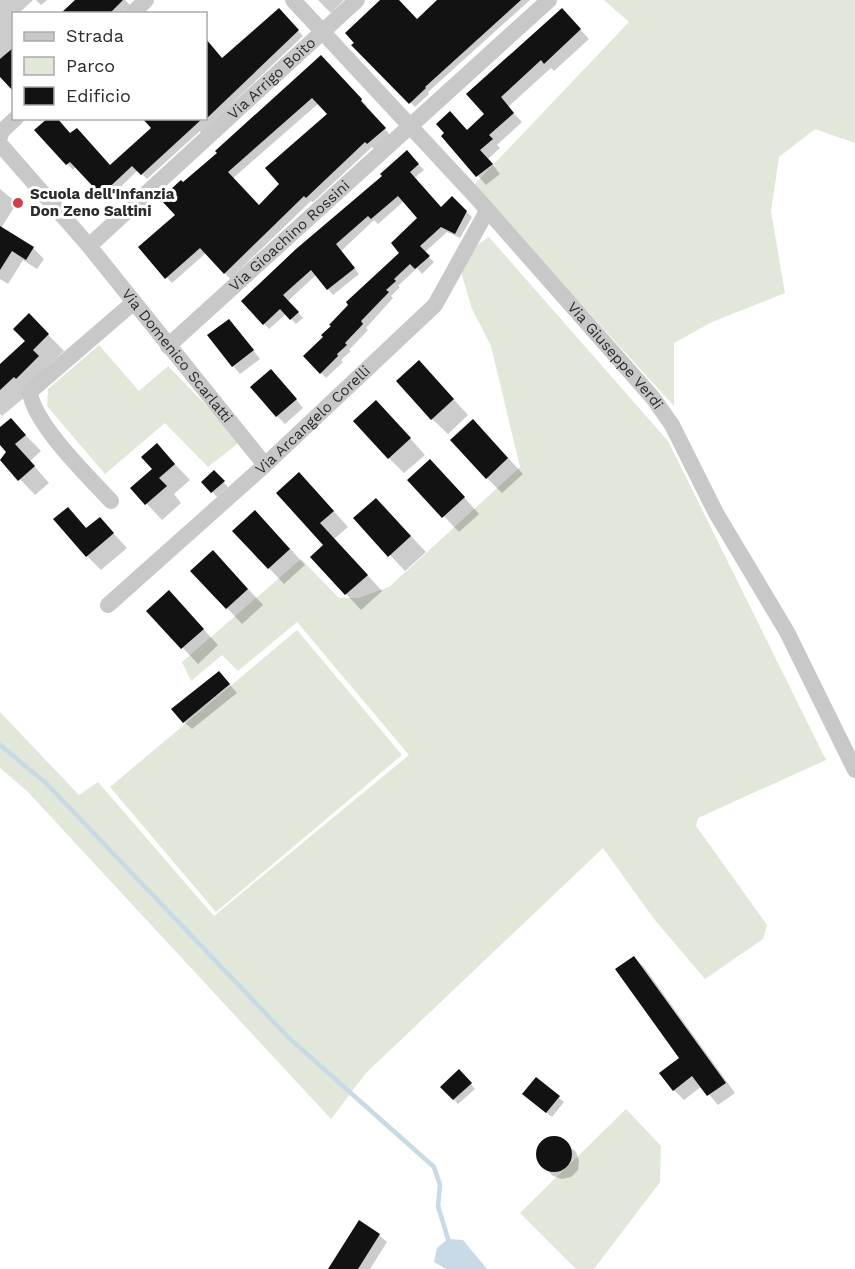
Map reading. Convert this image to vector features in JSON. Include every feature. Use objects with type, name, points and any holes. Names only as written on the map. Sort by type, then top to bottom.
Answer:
[{"type":"street","points":[[134,12],[146,0]]},
{"type":"street","name":"Via Giuseppe Verdi","points":[[292,0],[487,211],[653,398],[672,425],[716,513],[787,632],[855,770]]},
{"type":"street","name":"Via Arrigo Boito","points":[[88,246],[357,0]]},
{"type":"street","name":"Via Gioachino Rossini","points":[[168,346],[549,0]]},
{"type":"street","points":[[0,137],[1,132],[14,120]]},
{"type":"street","name":"Via Domenico Scarlatti","points":[[0,144],[88,246],[265,465]]},
{"type":"street","name":"Via Arcangelo Corelli","points":[[108,605],[265,465],[435,306],[487,211]]},
{"type":"street","points":[[111,501],[41,422],[32,405],[30,393],[134,302]]},
{"type":"green space","points":[[604,0],[855,0],[855,143],[815,129],[779,157],[771,211],[785,293],[712,322],[674,343],[674,406],[473,186],[629,22]]},
{"type":"green space","points":[[489,237],[668,441],[826,760],[698,818],[696,826],[767,925],[763,939],[705,979],[654,919],[603,848],[366,1073],[331,1119],[27,791],[0,768],[0,712],[79,795],[98,782],[214,916],[409,755],[297,622],[238,671],[222,655],[191,681],[182,662],[301,559],[339,598],[358,598],[389,587],[520,467],[491,346],[472,309],[461,272],[477,245]]},
{"type":"green space","points":[[99,345],[139,391],[168,366],[241,441],[208,467],[165,423],[105,474],[47,406],[48,389]]},
{"type":"green space","points":[[297,630],[402,755],[216,912],[110,787]]},
{"type":"green space","points":[[626,1109],[661,1146],[660,1182],[594,1269],[576,1269],[520,1213]]},
{"type":"water","points":[[448,1239],[463,1240],[487,1269],[446,1269],[434,1262],[437,1248]]},
{"type":"building","points":[[75,0],[123,0],[111,12],[62,12]]},
{"type":"building","points":[[380,0],[399,0],[417,19],[437,0],[521,0],[409,104],[351,45],[354,43],[345,33]]},
{"type":"building","points":[[279,8],[299,30],[207,118],[207,40],[222,58]]},
{"type":"building","points":[[562,8],[581,29],[544,64],[541,60],[501,97],[514,113],[489,135],[493,139],[480,150],[493,164],[476,177],[441,136],[444,133],[436,124],[450,111],[467,130],[484,114],[466,94]]},
{"type":"building","points":[[12,49],[12,90],[0,77],[0,59]]},
{"type":"building","points":[[321,55],[386,128],[367,144],[365,142],[306,198],[304,196],[224,274],[200,248],[165,279],[138,247],[175,215],[160,199],[217,153],[215,151]],"holes":[[[312,98],[327,114],[265,168],[279,184],[259,205],[228,172]]]},
{"type":"building","points":[[46,120],[59,120],[70,133],[77,128],[110,165],[151,128],[144,120],[201,120],[141,175],[132,166],[101,195],[70,162],[66,165],[34,130]]},
{"type":"building","points":[[407,150],[419,164],[410,172],[441,207],[452,196],[467,211],[455,234],[441,227],[420,246],[430,256],[415,269],[410,264],[394,279],[396,281],[386,290],[389,292],[361,321],[363,324],[345,343],[347,345],[320,374],[303,356],[323,337],[321,335],[348,305],[346,302],[399,253],[391,243],[417,218],[398,196],[371,219],[368,216],[336,244],[355,268],[327,290],[311,270],[283,295],[299,312],[290,320],[280,309],[263,325],[241,301],[296,249],[382,176],[380,174]]},
{"type":"building","points":[[0,226],[34,247],[26,260],[12,251],[0,270]]},
{"type":"building","points":[[29,313],[49,334],[33,350],[39,356],[16,379],[14,377],[0,390],[0,364],[25,341],[13,329]]},
{"type":"building","points":[[229,319],[254,350],[232,367],[207,335]]},
{"type":"building","points":[[419,360],[454,399],[431,420],[396,381]]},
{"type":"building","points":[[271,369],[297,399],[276,417],[250,387]]},
{"type":"building","points":[[376,400],[411,438],[388,459],[353,421]]},
{"type":"building","points":[[11,418],[26,435],[15,444],[35,466],[18,481],[0,460],[6,452],[0,445],[0,427]]},
{"type":"building","points":[[473,419],[508,458],[486,479],[450,440]]},
{"type":"building","points":[[157,443],[175,464],[159,478],[167,486],[145,505],[130,488],[152,469],[141,457]]},
{"type":"building","points":[[430,459],[465,497],[442,518],[407,480]]},
{"type":"building","points":[[214,470],[225,481],[211,493],[201,482]]},
{"type":"building","points":[[299,472],[334,511],[320,523],[368,575],[345,595],[310,557],[323,545],[276,493]]},
{"type":"building","points":[[376,498],[411,536],[388,557],[353,518]]},
{"type":"building","points":[[68,507],[86,528],[100,517],[114,533],[86,557],[53,519]]},
{"type":"building","points":[[255,510],[290,549],[268,569],[232,531]]},
{"type":"building","points":[[213,550],[248,589],[226,609],[190,571]]},
{"type":"building","points":[[169,590],[204,629],[181,649],[146,611]]},
{"type":"building","points":[[219,671],[230,684],[183,723],[171,709]]},
{"type":"building","points":[[634,956],[726,1083],[707,1096],[692,1076],[673,1091],[659,1073],[679,1058],[615,969]]},
{"type":"building","points":[[459,1069],[472,1083],[453,1100],[440,1087]]},
{"type":"building","points":[[536,1077],[560,1096],[546,1113],[522,1094]]},
{"type":"building","points":[[554,1136],[567,1141],[572,1154],[567,1167],[554,1172],[541,1167],[536,1154],[541,1141]]},
{"type":"building","points":[[359,1220],[380,1234],[358,1269],[328,1269]]},
{"type":"waterway","points":[[0,745],[46,783],[289,1038],[434,1167],[440,1185],[438,1206],[448,1239]]},
{"type":"place","name":"Scuola dell'Infanzia Don Zeno Saltini","points":[[18,203]]}]
